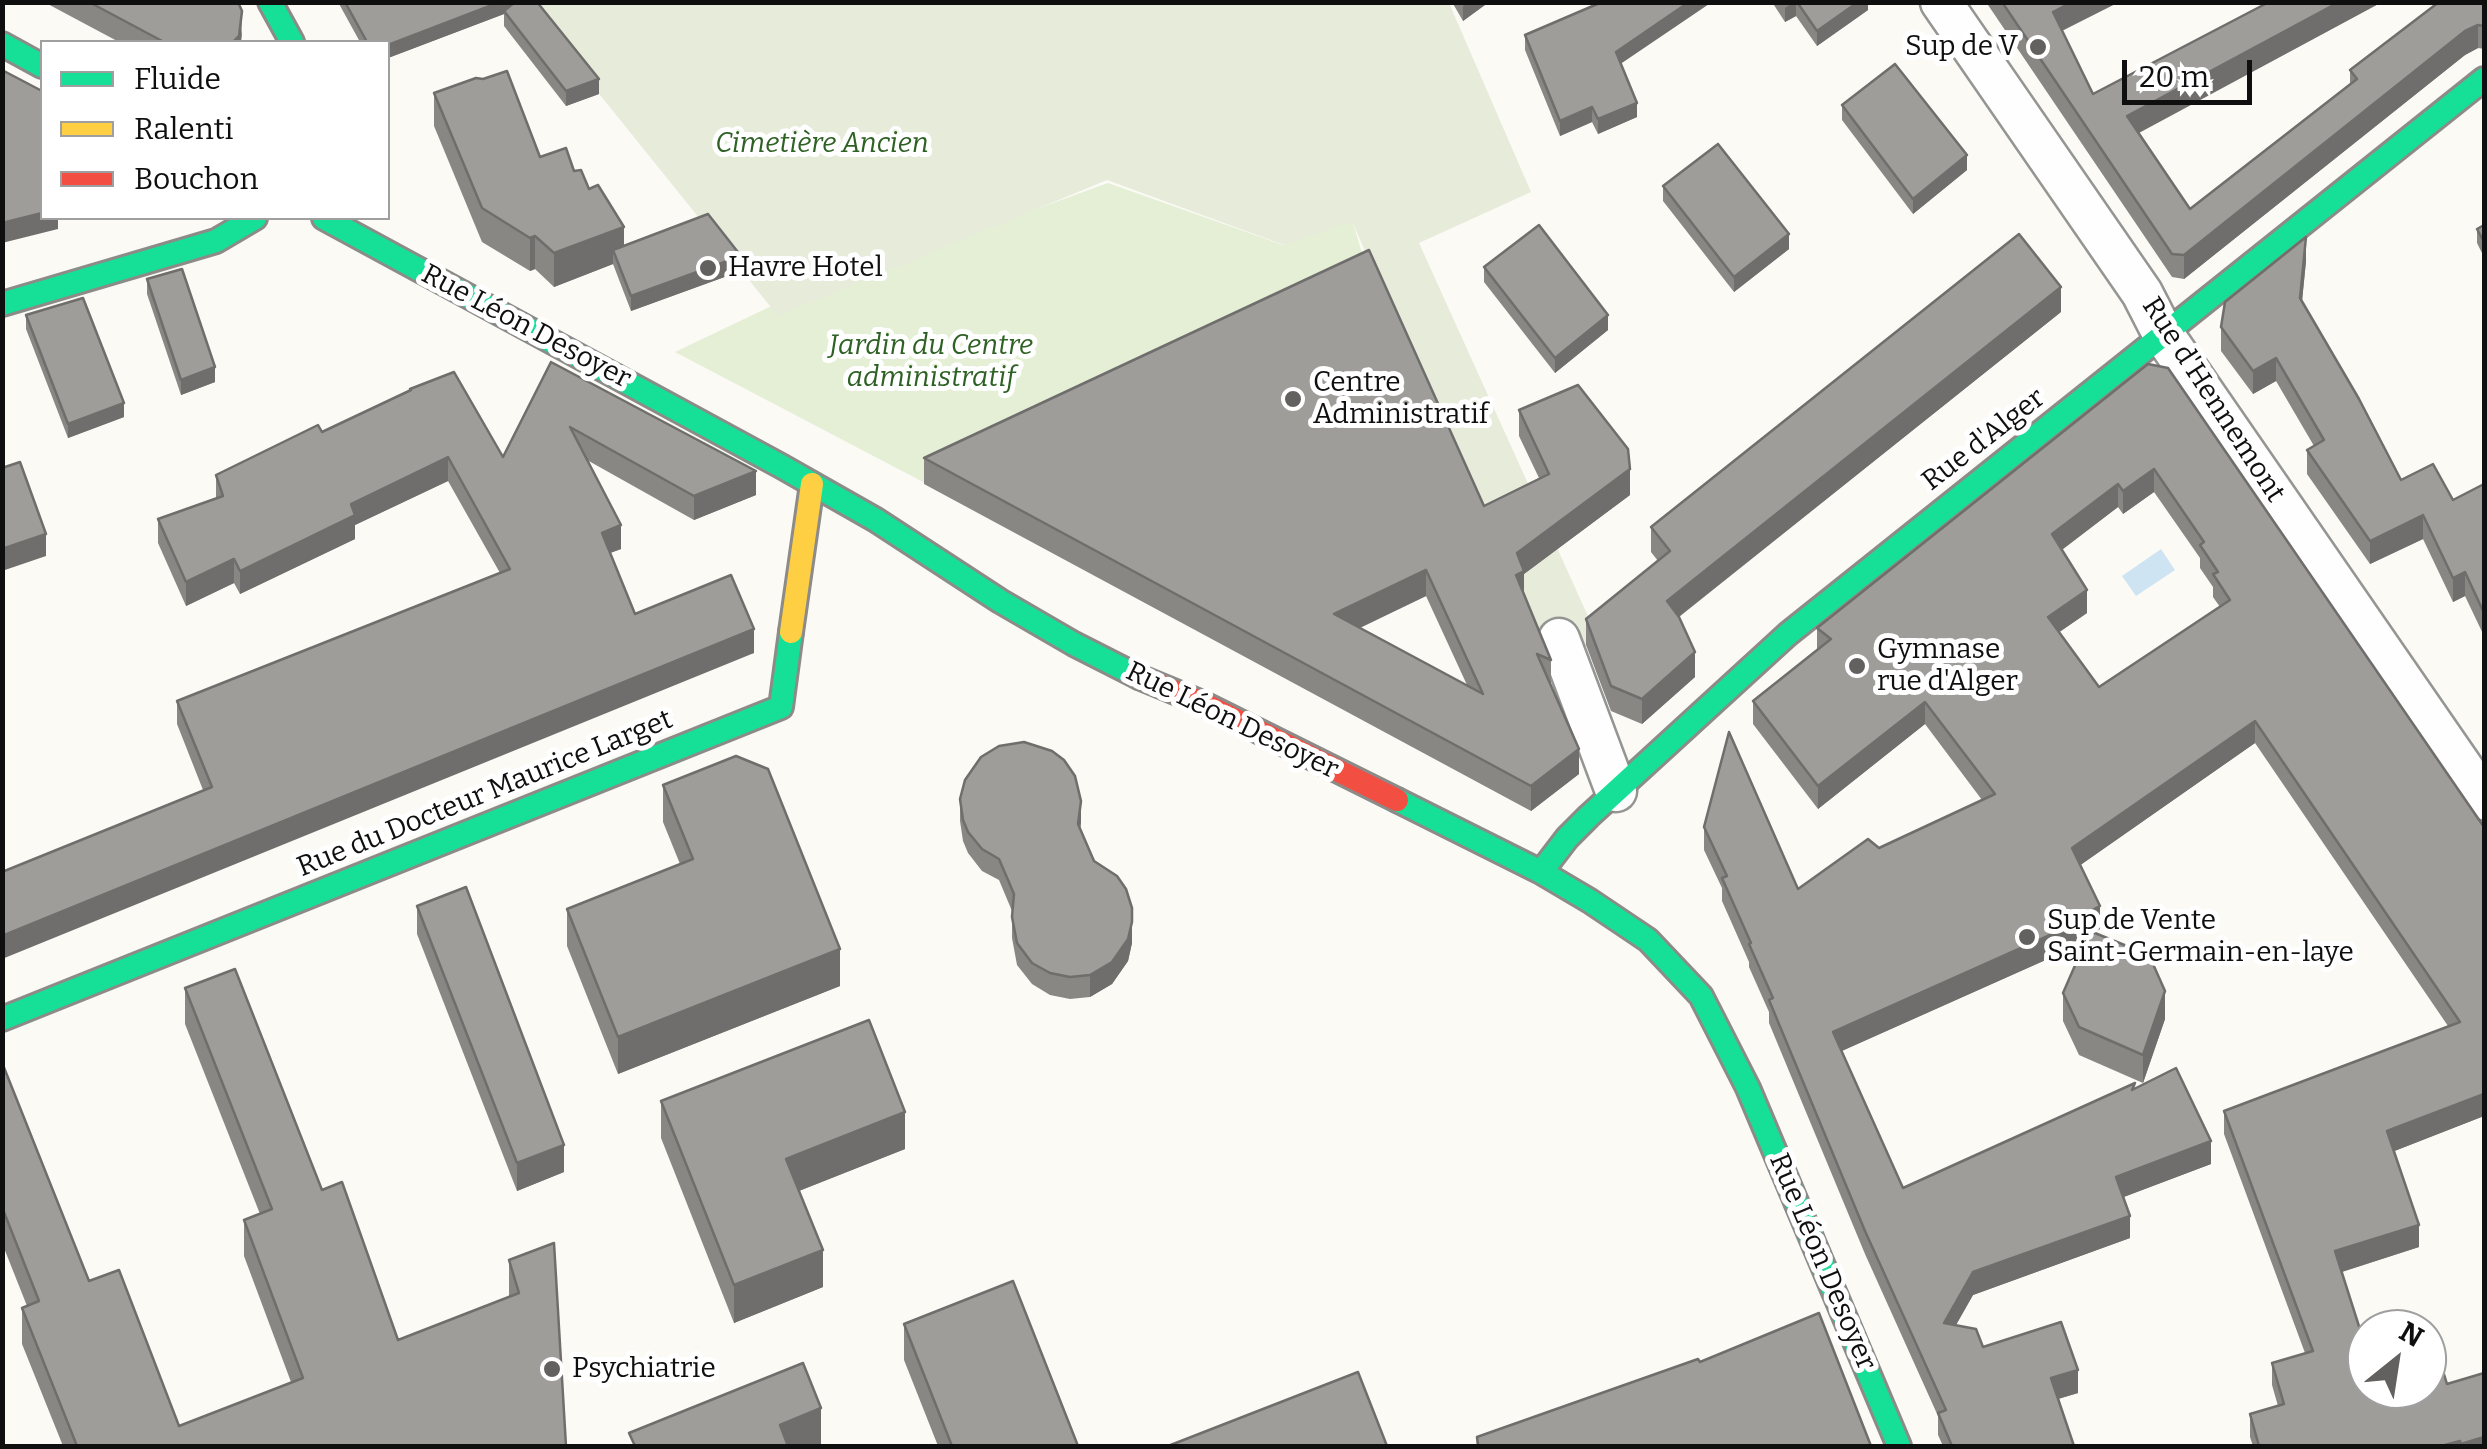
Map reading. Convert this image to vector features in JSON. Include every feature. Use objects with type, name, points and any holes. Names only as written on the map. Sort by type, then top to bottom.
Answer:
[{"type":"street","points":[[270,2],[291,40]]},
{"type":"street","name":"Rue d'Hennemont","points":[[1941,2],[2484,799]]},
{"type":"street","points":[[2,44],[40,65]]},
{"type":"street","name":"Rue d'Alger","points":[[1541,872],[1567,838],[1616,790],[1788,634],[2484,79]]},
{"type":"street","points":[[2,304],[216,241],[253,220]]},
{"type":"street","name":"Rue Léon Desoyer","points":[[328,220],[876,520],[1074,644],[1202,703],[1541,872],[1648,940],[1701,996],[1748,1088],[1899,1446]]},
{"type":"street","name":"Rue du Docteur Maurice Larget","points":[[2,1019],[781,708],[812,484]]},
{"type":"street","points":[[1560,639],[1616,790]]},
{"type":"green space","name":"Cimetière Ancien","points":[[526,3],[1449,3],[1531,192],[1419,243],[1597,636],[1585,646],[1578,632],[1536,648],[1352,221],[1284,245],[1107,180],[778,316]]},
{"type":"green space","name":"Jardin du Centre administratif","points":[[1108,183],[1283,245],[1352,220],[1369,276],[925,483],[675,352],[780,302]]},
{"type":"water","points":[[2161,549],[2175,570],[2136,596],[2122,576]]},
{"type":"building","points":[[89,2],[238,2],[242,11],[235,40],[160,40]]},
{"type":"building","points":[[345,2],[500,2],[390,44],[390,40],[366,40]]},
{"type":"building","points":[[515,2],[537,2],[599,79],[566,91],[504,11]]},
{"type":"building","points":[[1602,2],[1689,2],[1616,52],[1637,103],[1598,119],[1592,107],[1560,121],[1525,35]]},
{"type":"building","points":[[1797,2],[1858,2],[1817,31]]},
{"type":"building","points":[[2002,2],[2072,2],[2053,12],[2093,94],[2269,2],[2339,2],[2127,116],[2190,209],[2357,79],[2350,70],[2439,2],[2482,2],[2484,26],[2465,31],[2184,255],[2172,254]]},
{"type":"building","points":[[1895,64],[1967,155],[1913,199],[1842,105]]},
{"type":"building","points":[[2,70],[40,90],[40,214],[2,223]]},
{"type":"building","points":[[507,71],[540,157],[566,148],[574,171],[581,170],[589,189],[598,185],[624,227],[554,253],[535,236],[530,238],[482,208],[434,93]]},
{"type":"building","points":[[1718,144],[1789,234],[1734,277],[1663,186]]},
{"type":"building","name":"Havre Hotel","points":[[708,214],[741,256],[631,296],[613,250]]},
{"type":"building","points":[[1539,225],[1608,315],[1555,358],[1484,267]]},
{"type":"building","points":[[2019,234],[2061,287],[1667,601],[1695,652],[1642,699],[1611,686],[1586,619],[1670,551],[1651,527]]},
{"type":"building","points":[[2306,237],[2300,298],[2401,480],[2433,464],[2453,500],[2484,484],[2484,613],[2465,572],[2453,578],[2423,515],[2370,541],[2307,450],[2324,440],[2276,358],[2253,371],[2221,327],[2225,302]]},
{"type":"building","points":[[1369,250],[1484,506],[1549,474],[1519,410],[1578,385],[1628,449],[1630,469],[1517,553],[1524,571],[1516,575],[1551,660],[1537,654],[1579,749],[1531,786],[924,458]],"holes":[[[1426,570],[1483,694],[1334,614]]]},
{"type":"building","points":[[182,269],[215,367],[181,380],[147,279]]},
{"type":"building","points":[[83,298],[124,403],[68,424],[26,315]]},
{"type":"building","points":[[551,362],[756,471],[694,496],[570,427],[621,525],[602,533],[635,614],[731,575],[754,629],[2,936],[2,872],[212,787],[177,701],[510,569],[448,457],[351,504],[355,515],[240,571],[234,559],[186,582],[158,519],[223,496],[216,475],[318,425],[322,432],[454,372],[503,457]]},
{"type":"building","points":[[2148,364],[2168,368],[2484,827],[2484,1094],[2387,1131],[2419,1225],[2335,1251],[2353,1309],[2347,1309],[2347,1409],[2447,1409],[2447,1384],[2484,1373],[2484,1437],[2441,1446],[2259,1446],[2250,1414],[2284,1404],[2272,1363],[2313,1351],[2224,1111],[2460,1022],[2255,721],[2072,848],[2100,906],[2063,925],[2068,927],[1833,1032],[1903,1188],[2176,1068],[2211,1141],[2116,1177],[2130,1216],[1973,1272],[1944,1323],[1976,1329],[1983,1347],[2061,1322],[2078,1370],[2051,1378],[2074,1446],[1952,1446],[1938,1413],[1946,1410],[1865,1231],[1769,1000],[1773,998],[1704,827],[1729,732],[1798,889],[1868,839],[1879,848],[1995,794],[1925,702],[1818,786],[1753,701],[1831,639],[1817,628]],"holes":[[[2154,469],[2204,542],[2200,545],[2230,600],[2099,687],[2048,617],[2087,590],[2052,534],[2118,484],[2123,491]]]},
{"type":"building","points":[[20,462],[46,534],[2,549],[2,468]]},
{"type":"building","points":[[1024,742],[1052,751],[1075,776],[1081,801],[1078,824],[1094,861],[1117,876],[1132,908],[1128,939],[1112,962],[1090,975],[1050,973],[1032,963],[1017,943],[1012,917],[1014,894],[999,859],[982,849],[963,820],[960,799],[965,780],[981,757],[999,746]]},
{"type":"building","points":[[736,756],[768,769],[840,949],[618,1037],[567,909],[693,859],[663,785]]},
{"type":"building","points":[[466,887],[564,1145],[517,1163],[417,906]]},
{"type":"building","points":[[2090,931],[2149,955],[2165,991],[2143,1055],[2079,1027],[2063,993]]},
{"type":"building","points":[[235,969],[322,1190],[342,1182],[398,1340],[519,1293],[509,1260],[554,1243],[566,1446],[77,1446],[22,1308],[39,1301],[2,1207],[3,1065],[89,1281],[119,1270],[179,1426],[303,1378],[244,1220],[272,1209],[185,988]]},
{"type":"building","points":[[869,1020],[905,1112],[786,1159],[823,1250],[734,1285],[661,1101]]},
{"type":"building","points":[[1013,1281],[1078,1446],[952,1446],[904,1324]]},
{"type":"building","points":[[1819,1313],[1871,1446],[1478,1446],[1477,1437],[1698,1359],[1700,1362]]},
{"type":"building","points":[[803,1363],[821,1408],[780,1425],[788,1446],[635,1446],[629,1433]]},
{"type":"building","points":[[1358,1372],[1387,1446],[1168,1446]]},
{"type":"traffic: fast","points":[[270,2],[291,40]]},
{"type":"traffic: fast","points":[[2,44],[40,65]]},
{"type":"traffic: fast","points":[[1541,872],[1589,816],[1788,634],[2484,79]]},
{"type":"traffic: fast","points":[[2,304],[216,241],[252,220]]},
{"type":"traffic: fast","points":[[328,220],[781,466],[876,520],[1000,601],[1139,677]]},
{"type":"traffic: fast","points":[[2,1019],[781,707],[791,632]]},
{"type":"traffic: fast","points":[[1397,800],[1590,901],[1648,940],[1701,996],[1748,1088],[1899,1446]]},
{"type":"traffic: slow","points":[[791,632],[812,484]]},
{"type":"traffic: jam","points":[[1139,677],[1202,703],[1397,800]]},
{"type":"place","name":"Sup de V","points":[[2038,47]]},
{"type":"place","name":"Havre Hotel","points":[[708,268]]},
{"type":"place","name":"Centre Administratif","points":[[1293,399]]},
{"type":"place","name":"Gymnase rue d'Alger","points":[[1857,666]]},
{"type":"place","name":"Sup de Vente Saint-Germain-en-laye","points":[[2027,937]]},
{"type":"place","name":"Psychiatrie","points":[[552,1369]]}]
